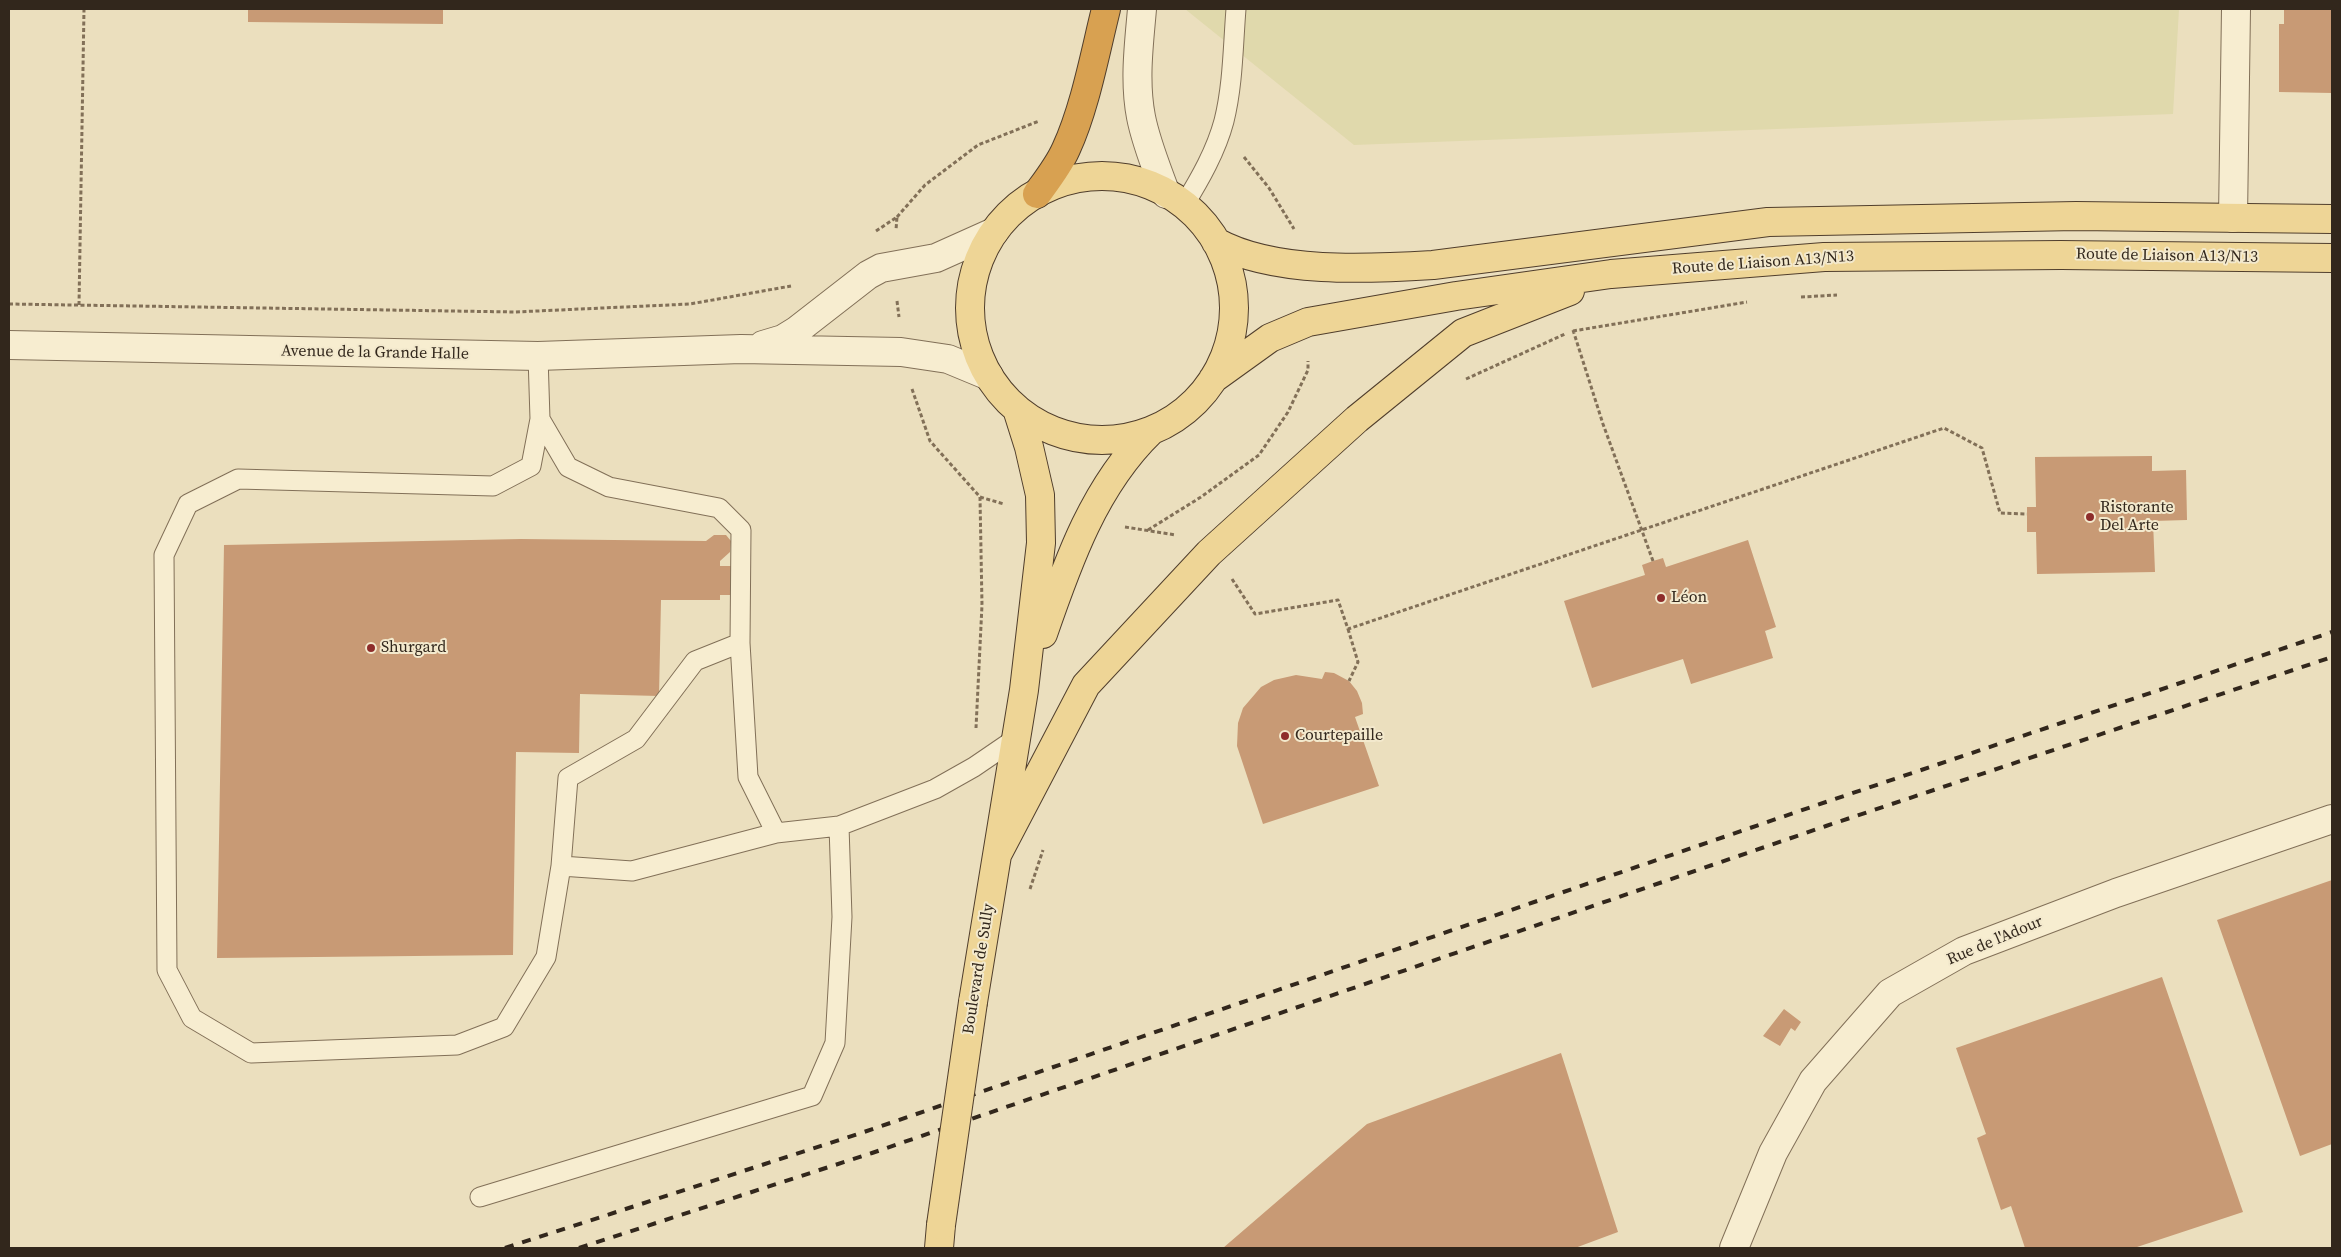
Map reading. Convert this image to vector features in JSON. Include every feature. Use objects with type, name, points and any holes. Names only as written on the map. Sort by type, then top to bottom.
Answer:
[{"type":"highway","points":[[1037,194],[1057,167],[1067,148],[1077,118],[1106,9]]},
{"type":"main road","points":[[1109,177],[1139,182],[1175,199],[1201,222],[1216,242],[1232,287],[1234,311],[1227,350],[1213,379],[1192,404],[1166,424],[1151,431],[1117,439],[1081,438],[1047,428],[1017,409],[997,388],[977,351],[970,310],[976,270],[994,232],[1014,211],[1037,194],[1079,179],[1109,177]]},
{"type":"main road","points":[[1216,242],[1246,256],[1306,265],[1378,268],[1433,265],[1768,222],[2076,216],[2332,220]]},
{"type":"main road","name":"Route de Liaison A13/N13","points":[[1213,379],[1270,338],[1308,322],[1456,296],[1611,274],[1824,257],[2061,255],[2332,258]]},
{"type":"main road","points":[[998,853],[1086,685],[1209,553],[1357,419],[1463,333],[1611,274]]},
{"type":"main road","points":[[1017,409],[1033,465],[1042,515],[1038,580],[1024,690]]},
{"type":"main road","points":[[1024,690],[1058,590],[1088,522],[1118,467],[1151,431]]},
{"type":"main road","name":"Boulevard de Sully","points":[[940,1237],[973,1002],[1024,690]]},
{"type":"street","points":[[1142,9],[1138,59],[1138,92],[1141,116],[1147,140],[1175,199]]},
{"type":"street","points":[[2233,218],[2236,9]]},
{"type":"street","points":[[741,349],[783,339],[815,318],[868,275],[882,268],[936,258],[994,232]]},
{"type":"street","name":"Avenue de la Grande Halle","points":[[9,345],[538,356],[741,349]]},
{"type":"street","points":[[741,349],[901,352],[948,359],[989,376]]},
{"type":"street","name":"Rue de l'Adour","points":[[1734,1248],[1773,1153],[1813,1081],[1890,993],[1972,947],[2116,893],[2332,819]]},
{"type":"lane","points":[[1175,199],[1200,178],[1216,142],[1227,103],[1236,9]]},
{"type":"lane","points":[[538,356],[540,419],[531,466],[493,486],[238,479],[188,504],[164,555],[167,970],[192,1018],[251,1053],[457,1045],[504,1027],[546,957],[561,866],[568,778],[636,738],[696,661],[740,643]]},
{"type":"lane","points":[[540,419],[568,467],[609,487],[719,508],[741,530],[740,643],[748,776],[776,833]]},
{"type":"lane","points":[[561,866],[632,871],[776,833],[839,826],[935,789],[974,767],[1015,739]]},
{"type":"lane","points":[[480,1197],[812,1096],[835,1042],[842,917],[839,826]]},
{"type":"path","points":[[79,305],[84,9]]},
{"type":"path","points":[[872,233],[897,217],[925,185],[978,145],[1038,121],[1077,118]]},
{"type":"path","points":[[1216,142],[1245,158],[1270,188],[1293,225],[1306,265]]},
{"type":"path","points":[[897,217],[895,266],[901,352],[916,403],[930,441],[980,497],[982,605],[974,767]]},
{"type":"path","points":[[9,304],[516,312],[690,304],[790,287],[798,282]]},
{"type":"path","points":[[1793,298],[1841,295]]},
{"type":"path","points":[[1461,381],[1574,330],[1755,300]]},
{"type":"path","points":[[1148,530],[1201,497],[1259,455],[1288,412],[1308,370],[1308,322]]},
{"type":"path","points":[[1574,330],[1603,424],[1640,530],[1653,561]]},
{"type":"path","points":[[1348,629],[1944,428],[1982,448],[2000,512],[2027,514]]},
{"type":"path","points":[[1227,572],[1255,614],[1338,600],[1358,662],[1349,681]]},
{"type":"path","points":[[1029,892],[1044,848]]},
{"type":"shaded area","points":[[1185,9],[2179,9],[2173,114],[1354,145]]},
{"type":"building","points":[[248,9],[443,9],[443,24],[248,22]]},
{"type":"building","points":[[2284,9],[2332,9],[2332,93],[2279,92],[2279,24],[2284,24]]},
{"type":"building","name":"Ristorante Del Arte","points":[[2152,456],[2152,471],[2186,470],[2187,520],[2153,521],[2155,572],[2037,574],[2036,532],[2027,532],[2027,507],[2036,507],[2035,457]]},
{"type":"building","name":"Shurgard","points":[[714,535],[726,535],[731,541],[730,552],[720,561],[720,566],[734,566],[734,595],[720,595],[720,600],[661,600],[659,696],[580,694],[579,753],[516,752],[513,955],[217,958],[224,545],[521,539],[706,541]]},
{"type":"building","points":[[1748,540],[1776,627],[1765,631],[1773,658],[1691,684],[1683,659],[1592,688],[1564,601],[1645,575],[1642,565],[1653,561],[1663,558],[1666,567]]},
{"type":"building","points":[[1325,672],[1334,673],[1349,681],[1357,691],[1362,703],[1363,714],[1355,717],[1379,786],[1263,824],[1237,746],[1238,723],[1243,708],[1261,687],[1274,680],[1296,675],[1322,679]]},
{"type":"building","points":[[2332,880],[2332,1144],[2300,1156],[2217,920]]},
{"type":"building","points":[[2162,977],[2243,1212],[2134,1248],[2025,1248],[2011,1206],[2001,1210],[1977,1138],[1986,1134],[1956,1048]]},
{"type":"building","points":[[1784,1009],[1801,1022],[1795,1031],[1791,1028],[1780,1046],[1763,1036]]},
{"type":"building","points":[[1561,1053],[1618,1232],[1575,1248],[1223,1248],[1367,1124]]},
{"type":"railway","points":[[505,1248],[864,1132],[1817,805],[2332,632]]},
{"type":"railway","points":[[579,1248],[872,1153],[1826,826],[2332,657]]},
{"type":"place","name":"Ristorante Del Arte","points":[[2090,517]]},
{"type":"place","name":"Léon","points":[[1661,598]]},
{"type":"place","name":"Shurgard","points":[[371,648]]},
{"type":"place","name":"Courtepaille","points":[[1285,736]]}]
